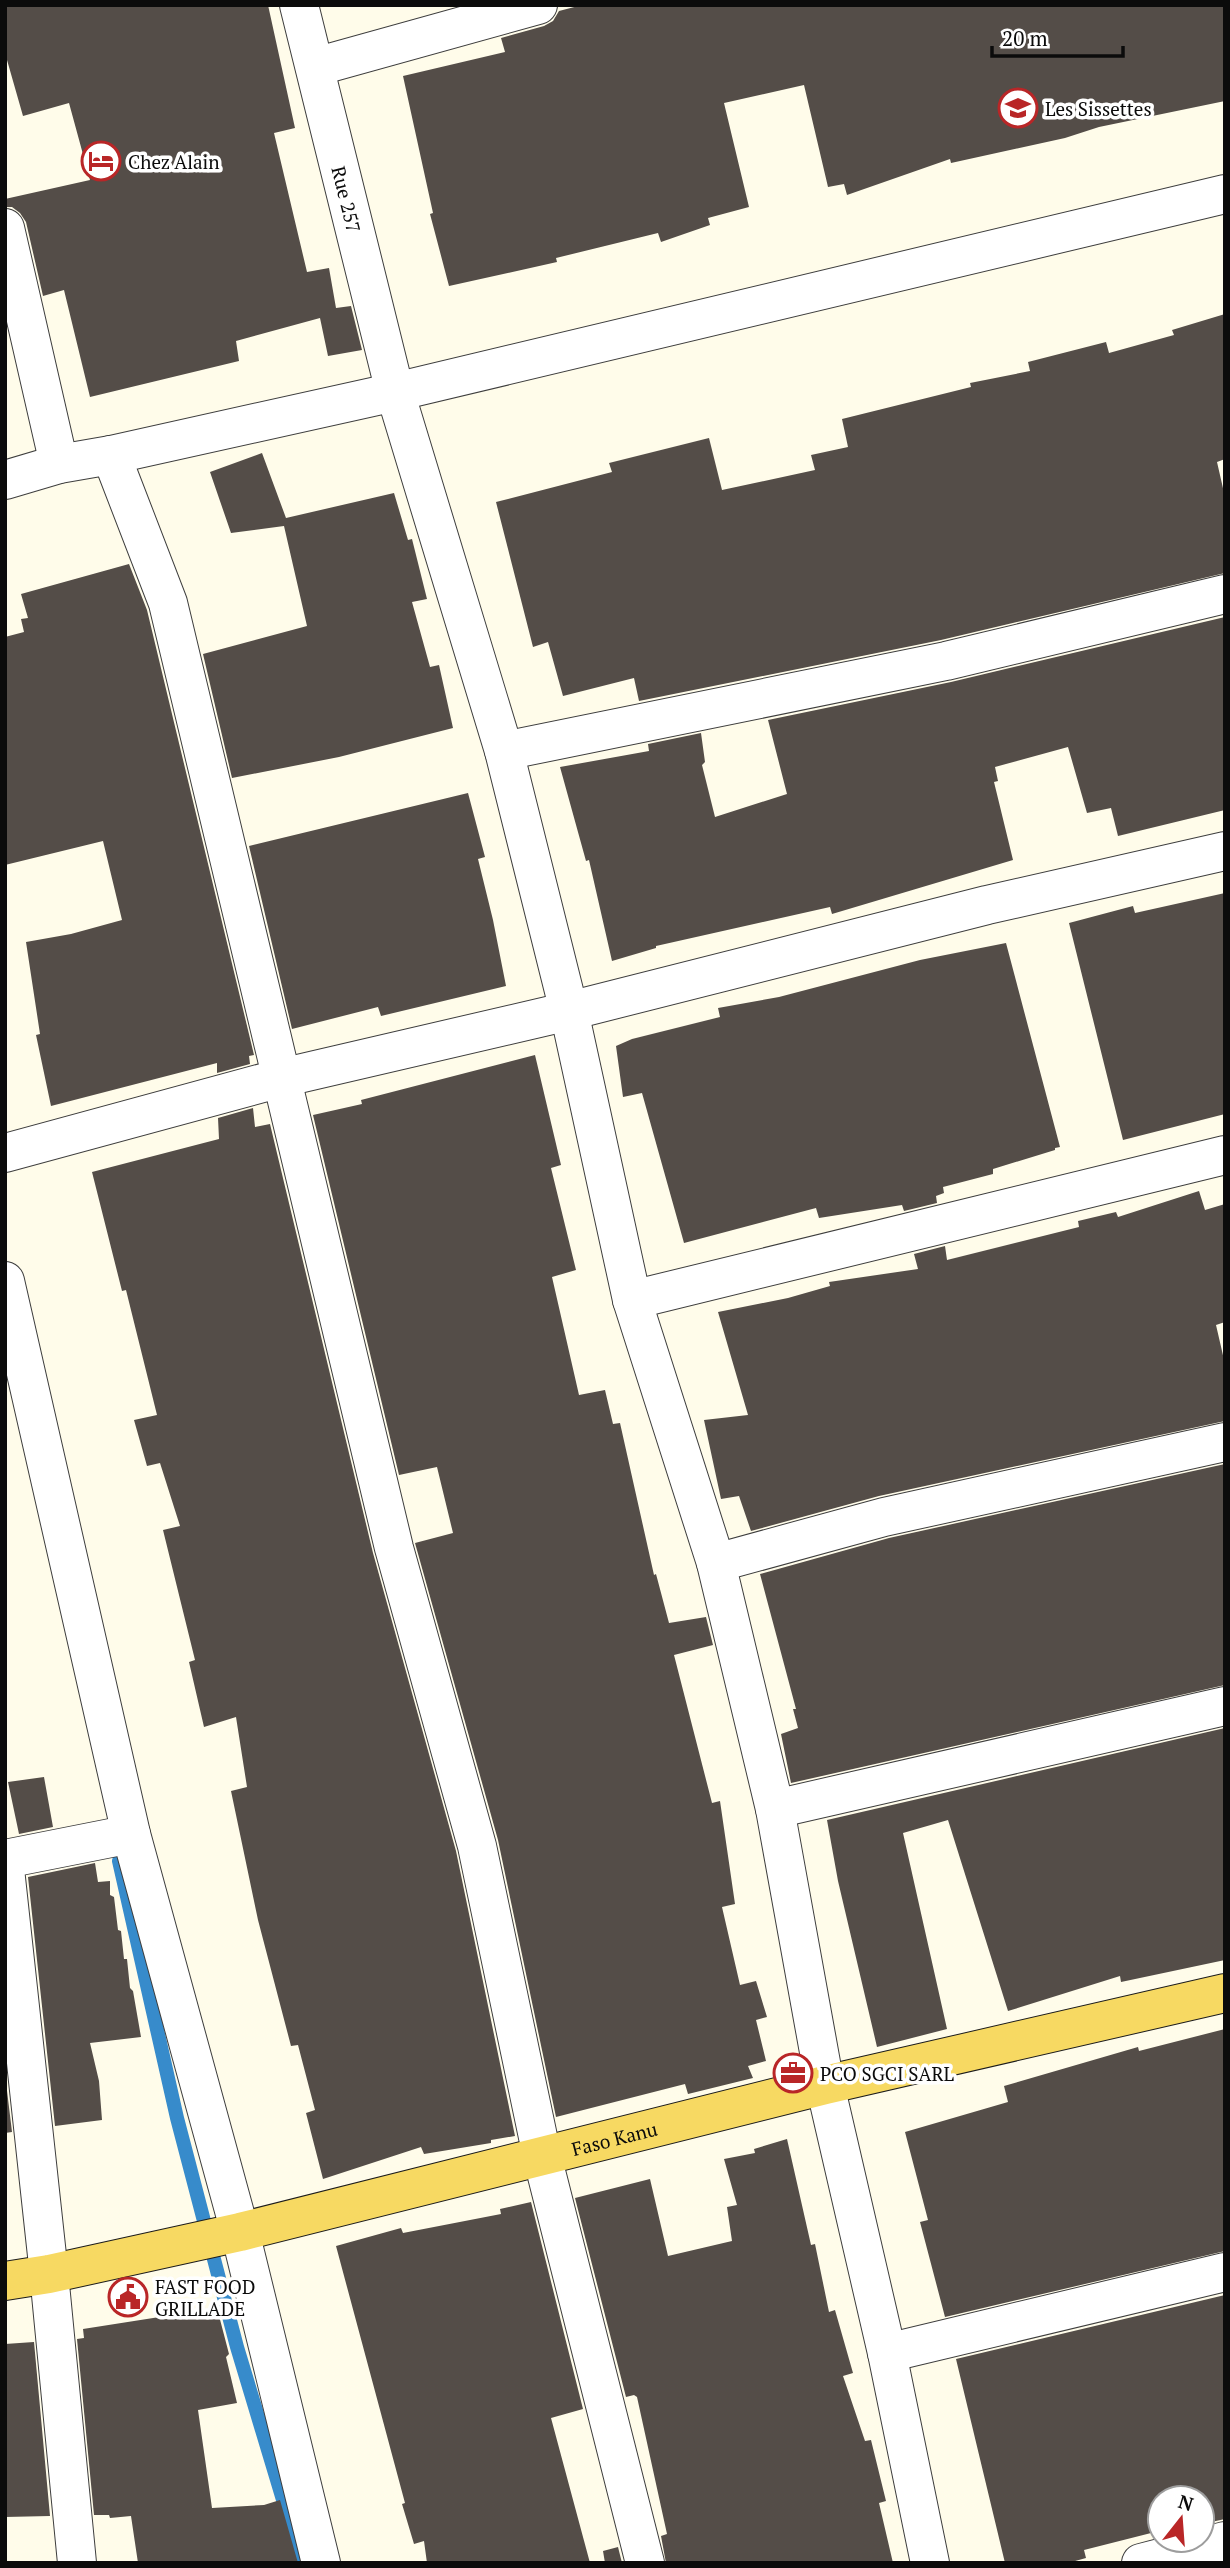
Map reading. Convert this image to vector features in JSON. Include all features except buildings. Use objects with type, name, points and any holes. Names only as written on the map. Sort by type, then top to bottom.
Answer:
[{"type":"main road","name":"Faso Kanu","points":[[5,2281],[49,2274],[240,2232],[825,2085],[1225,1993]]},
{"type":"street","name":"Rue 257","points":[[299,5],[394,392],[504,751],[569,1011],[632,1300],[716,1563],[775,1809],[825,2085],[887,2353],[930,2563]]},
{"type":"street","points":[[315,67],[538,5]]},
{"type":"street","points":[[5,480],[59,464],[111,455],[394,392],[1225,194]]},
{"type":"street","points":[[5,228],[59,464]]},
{"type":"street","points":[[111,455],[169,603],[394,1548],[477,1846],[541,2156],[645,2563]]},
{"type":"street","points":[[504,751],[946,661],[1225,594]]},
{"type":"street","points":[[5,1153],[281,1078],[569,1011],[987,905],[1225,851]]},
{"type":"street","points":[[632,1300],[1225,1155]]},
{"type":"street","points":[[5,1281],[131,1834],[240,2232],[321,2563]]},
{"type":"street","points":[[716,1563],[884,1517],[1225,1442]]},
{"type":"street","points":[[775,1809],[1225,1706]]},
{"type":"street","points":[[5,1859],[131,1834]]},
{"type":"street","points":[[5,1869],[77,2563]]},
{"type":"street","points":[[887,2353],[1225,2272]]},
{"type":"street","points":[[1141,2563],[1225,2541]]},
{"type":"waterway","points":[[119,1861],[177,2118],[237,2347],[302,2563]]},
{"type":"place","name":"Les Sissettes","points":[[1018,108]]},
{"type":"place","name":"Chez Alain","points":[[101,161]]},
{"type":"place","name":"PCO SGCI SARL","points":[[793,2073]]},
{"type":"place","name":"FAST FOOD GRILLADE","points":[[128,2297]]}]
